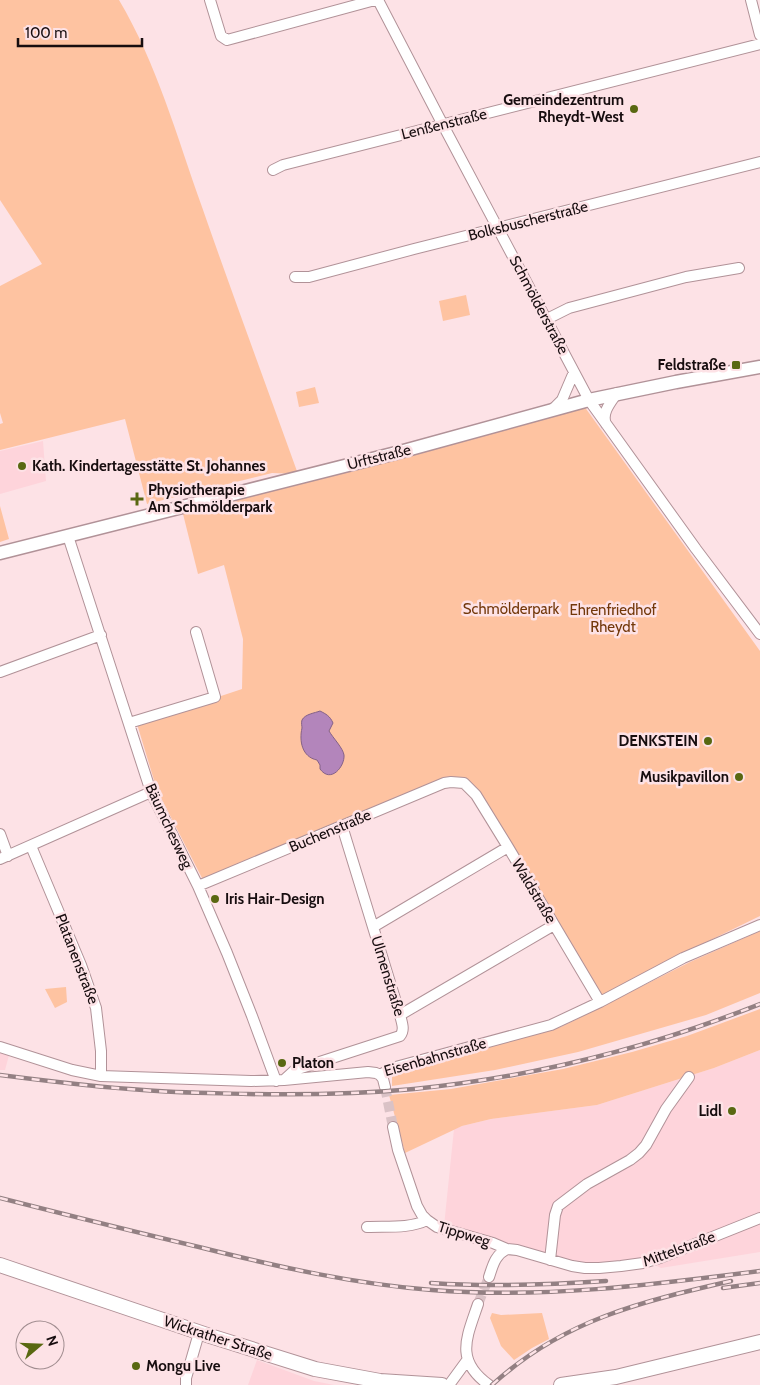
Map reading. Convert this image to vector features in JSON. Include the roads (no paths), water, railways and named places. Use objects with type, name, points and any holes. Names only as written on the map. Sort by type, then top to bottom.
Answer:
[{"type":"main road","name":"Wickrather Straße","points":[[0,1265],[315,1369],[380,1381],[442,1385]]},
{"type":"main road","points":[[561,1385],[582,1384],[760,1342]]},
{"type":"street","points":[[210,0],[221,36],[227,40],[377,0]]},
{"type":"street","name":"Schmölderstraße","points":[[377,0],[589,400],[760,634]]},
{"type":"street","points":[[751,0],[760,35]]},
{"type":"street","name":"Lenßenstraße","points":[[273,170],[283,165],[760,44]]},
{"type":"street","name":"Bolksbuscherstraße","points":[[295,277],[309,277],[760,162]]},
{"type":"street","points":[[546,319],[569,308],[678,279],[739,268]]},
{"type":"street","name":"Urftstraße","points":[[0,553],[396,453],[617,393],[760,367]]},
{"type":"street","name":"Schmölderstraße","points":[[553,409],[562,400],[574,372]]},
{"type":"street","points":[[608,427],[604,419],[617,393]]},
{"type":"street","name":"Bäumchesweg","points":[[68,536],[151,792],[198,886],[280,1080]]},
{"type":"street","points":[[128,723],[215,697],[196,632]]},
{"type":"street","points":[[0,672],[101,635]]},
{"type":"street","name":"Buchenstraße","points":[[198,886],[444,783],[464,783]]},
{"type":"street","name":"Waldstraße","points":[[464,783],[476,794],[600,1002]]},
{"type":"street","points":[[0,834],[4,857],[151,792]]},
{"type":"street","name":"Ulmenstraße","points":[[280,1080],[295,1070],[400,1036],[402,1033],[403,1027],[400,1016],[342,826]]},
{"type":"street","name":"Platanenstraße","points":[[31,846],[81,965],[96,1008],[101,1051],[101,1076]]},
{"type":"street","points":[[374,927],[508,847]]},
{"type":"street","name":"Eisenbahnstraße","points":[[0,1047],[72,1070],[101,1076],[252,1081],[368,1072],[380,1075],[392,1068],[551,1025],[600,1002],[683,958],[760,925]]},
{"type":"street","points":[[400,1016],[554,926]]},
{"type":"street","points":[[380,1075],[385,1087]]},
{"type":"street","points":[[550,1260],[558,1206],[587,1184],[639,1153],[646,1145],[666,1109],[688,1077]]},
{"type":"street","name":"Tippweg","points":[[393,1128],[398,1150],[413,1195],[422,1215],[438,1227],[507,1249]]},
{"type":"street","name":"Mittelstraße","points":[[507,1249],[510,1248],[585,1268],[643,1264],[760,1218]]},
{"type":"street","points":[[367,1227],[411,1226],[427,1220]]},
{"type":"street","name":"Tippweg","points":[[489,1277],[495,1258],[507,1249]]},
{"type":"street","points":[[478,1304],[467,1339],[466,1351],[474,1373],[489,1385]]},
{"type":"street","points":[[186,1385],[186,1378],[199,1332]]},
{"type":"street","points":[[449,1385],[468,1359]]},
{"type":"tunnel","points":[[385,1087],[393,1127]]},
{"type":"tunnel","points":[[478,1304],[489,1277]]},
{"type":"railway","points":[[0,1075],[53,1082],[182,1092],[310,1094],[414,1089],[503,1077],[590,1058],[676,1034],[760,1004]]},
{"type":"railway","points":[[0,1198],[288,1268],[374,1284],[432,1290],[514,1293],[555,1292],[637,1286],[760,1271]]},
{"type":"railway","points":[[431,1283],[519,1285],[606,1281]]},
{"type":"railway","points":[[492,1385],[546,1344],[604,1316],[665,1297],[731,1281]]},
{"type":"railway","points":[[723,1288],[760,1283]]},
{"type":"place","name":"Gemeindezentrum Rheydt-West","points":[[634,109]]},
{"type":"place","name":"Feldstraße","points":[[736,365]]},
{"type":"place","name":"Kath. Kindertagesstätte St. Johannes","points":[[22,466]]},
{"type":"place","name":"Physiotherapie Am Schmölderpark","points":[[137,499]]},
{"type":"place","name":"DENKSTEIN","points":[[708,741]]},
{"type":"place","name":"Musikpavillon","points":[[739,777]]},
{"type":"place","name":"Iris Hair-Design","points":[[215,899]]},
{"type":"place","name":"Platon","points":[[282,1063]]},
{"type":"place","name":"Lidl","points":[[732,1111]]},
{"type":"place","name":"Mongu Live","points":[[136,1366]]},
{"type":"park label","name":"Schmölderpark","points":[[511,609]]},
{"type":"park label","name":"Ehrenfriedhof Rheydt","points":[[613,618]]}]
